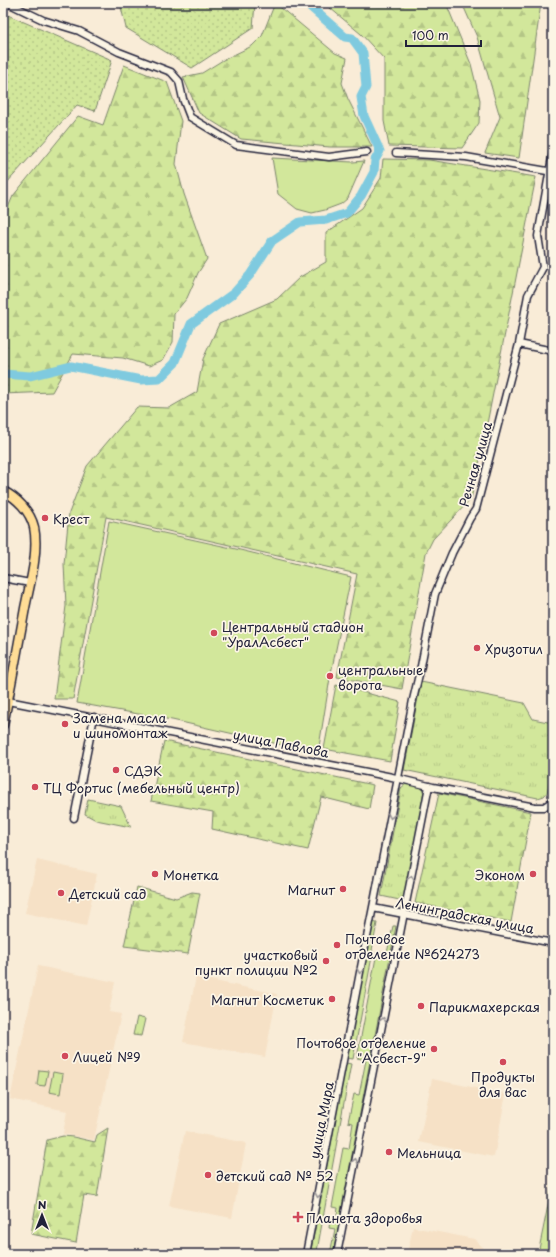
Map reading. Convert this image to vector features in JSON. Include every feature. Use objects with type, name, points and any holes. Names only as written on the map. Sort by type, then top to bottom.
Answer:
[{"type":"main road","points":[[3,491],[23,506],[30,517],[33,525],[35,544],[30,583],[5,700],[3,725]]},
{"type":"street","points":[[3,3],[12,5],[44,20],[79,31],[119,52],[171,72],[179,81],[183,99],[190,117],[236,145],[329,157],[367,152]]},
{"type":"street","name":"Речная улица","points":[[399,778],[413,700],[435,594],[452,553],[476,509],[519,344],[528,295],[543,267],[538,236],[551,172],[553,152]]},
{"type":"street","points":[[396,153],[466,157],[551,172]]},
{"type":"street","points":[[519,344],[553,352]]},
{"type":"street","points":[[3,578],[30,583]]},
{"type":"street","name":"улица Павлова","points":[[5,700],[399,778],[429,786],[536,807],[544,807],[553,801]]},
{"type":"street","points":[[74,818],[94,717]]},
{"type":"street","name":"улица Мира","points":[[306,1254],[360,967],[399,778]]},
{"type":"street","points":[[337,1254],[429,786]]},
{"type":"street","name":"Ленинградская улица","points":[[373,908],[553,943]]},
{"type":"shaded area","name":"Детский сад","points":[[37,860],[97,874],[86,926],[25,913]]},
{"type":"shaded area","name":"Лицей №9","points":[[38,966],[115,982],[109,1012],[121,1014],[94,1140],[63,1134],[67,1111],[10,1099]]},
{"type":"shaded area","points":[[196,977],[277,994],[265,1057],[183,1042]]},
{"type":"shaded area","points":[[432,1079],[506,1094],[494,1157],[419,1142]]},
{"type":"shaded area","name":"детский сад № 52","points":[[185,1131],[246,1143],[232,1218],[169,1206]]},
{"type":"shaded area","points":[[413,1227],[474,1239],[490,1254],[407,1254]]},
{"type":"green space","points":[[120,3],[255,3],[253,28],[192,68],[126,28]]},
{"type":"green space","points":[[275,3],[335,53],[347,58],[342,83],[348,99],[372,147],[330,147],[241,139],[199,113],[183,77],[202,73],[223,60],[252,46],[262,36]]},
{"type":"green space","points":[[324,3],[446,3],[471,64],[480,100],[479,123],[462,148],[389,146],[384,121],[384,59],[361,34]]},
{"type":"green space","points":[[462,3],[541,3],[519,158],[485,153],[500,117],[477,37]]},
{"type":"green space","points":[[3,13],[112,60],[95,111],[77,105],[5,185],[3,184]]},
{"type":"green space","points":[[124,65],[167,82],[181,121],[176,164],[184,194],[207,259],[198,273],[187,298],[174,314],[173,342],[163,360],[149,366],[123,358],[73,354],[52,392],[3,394],[3,219],[13,196],[78,116],[103,125]]},
{"type":"green space","points":[[272,158],[353,162],[364,161],[348,198],[341,204],[312,213],[297,209],[278,194]]},
{"type":"green space","points":[[383,159],[429,160],[536,177],[471,499],[433,539],[426,553],[402,689],[337,677],[357,574],[106,517],[73,699],[54,699],[66,606],[64,564],[69,513],[87,466],[137,407],[169,408],[197,392],[203,359],[219,324],[277,299],[300,277],[326,262],[326,233],[362,208],[381,178]]},
{"type":"green space","name":"Центральный стадион \"УралАсбест\"","points":[[109,521],[236,549],[351,577],[330,678],[318,753],[172,720],[77,703]]},
{"type":"green space","points":[[421,682],[524,703],[533,719],[553,723],[553,765],[547,793],[538,798],[404,770]]},
{"type":"green space","points":[[336,685],[400,702],[390,761],[324,749]]},
{"type":"green space","points":[[164,741],[373,785],[369,809],[321,797],[308,850],[212,829],[213,812],[151,801]]},
{"type":"green space","points":[[407,783],[421,786],[424,793],[404,901],[381,896],[401,788]]},
{"type":"green space","points":[[439,793],[531,812],[511,922],[415,903]]},
{"type":"green space","points":[[88,799],[121,806],[131,827],[96,820],[85,814]]},
{"type":"green space","points":[[137,887],[176,898],[192,892],[200,893],[188,954],[124,946]]},
{"type":"green space","points":[[372,922],[377,923],[353,1059],[347,1058]]},
{"type":"green space","points":[[393,926],[396,926],[333,1254],[330,1254],[335,1229],[329,1228],[330,1220],[336,1221],[338,1208],[332,1207],[343,1148],[349,1149],[353,1123],[348,1122],[354,1094],[359,1095],[366,1060],[357,1058],[377,952],[387,953]]},
{"type":"green space","points":[[137,1017],[145,1019],[141,1036],[133,1035]]},
{"type":"green space","points":[[346,1063],[351,1064],[317,1251],[311,1250]]},
{"type":"green space","points":[[39,1070],[48,1071],[45,1086],[37,1085]]},
{"type":"green space","points":[[53,1072],[63,1074],[60,1094],[49,1092]]},
{"type":"green space","points":[[108,1128],[97,1197],[84,1195],[76,1243],[31,1234],[47,1140],[63,1136],[95,1142],[97,1135]]},
{"type":"green space","points":[[553,1181],[553,1254],[538,1254]]},
{"type":"waterway","points":[[3,374],[30,376],[71,366],[141,380],[159,379],[175,363],[191,324],[234,293],[250,275],[272,241],[300,222],[326,220],[347,213],[361,196],[374,172],[375,160],[380,151],[364,116],[361,97],[366,87],[363,53],[352,38],[345,37],[306,3]]},
{"type":"place","name":"Крест","points":[[45,518]]},
{"type":"place","name":"Центральный стадион \"УралАсбест\"","points":[[214,633]]},
{"type":"place","name":"Хризотил","points":[[477,648]]},
{"type":"place","name":"центральные ворота","points":[[330,676]]},
{"type":"place","name":"Замена масла и шиномонтаж","points":[[65,724]]},
{"type":"place","name":"СДЭК","points":[[116,770]]},
{"type":"place","name":"ТЦ Фортис (мебельный центр)","points":[[35,787]]},
{"type":"place","name":"Монетка","points":[[155,874]]},
{"type":"place","name":"Эконом","points":[[533,874]]},
{"type":"place","name":"Магнит","points":[[343,889]]},
{"type":"place","name":"Детский сад","points":[[61,893]]},
{"type":"place","name":"Почтовое отделение №624273","points":[[337,945]]},
{"type":"place","name":"участковый пункт полиции №2","points":[[326,961]]},
{"type":"place","name":"Магнит Косметик","points":[[332,999]]},
{"type":"place","name":"Парикмахерская","points":[[421,1006]]},
{"type":"place","name":"Почтовое отделение \"Асбест-9\"","points":[[434,1049]]},
{"type":"place","name":"Лицей №9","points":[[65,1056]]},
{"type":"place","name":"Продукты для вас","points":[[503,1062]]},
{"type":"place","name":"Мельница","points":[[389,1152]]},
{"type":"place","name":"детский сад № 52","points":[[208,1175]]},
{"type":"place","name":"Планета здоровья","points":[[298,1217]]}]
